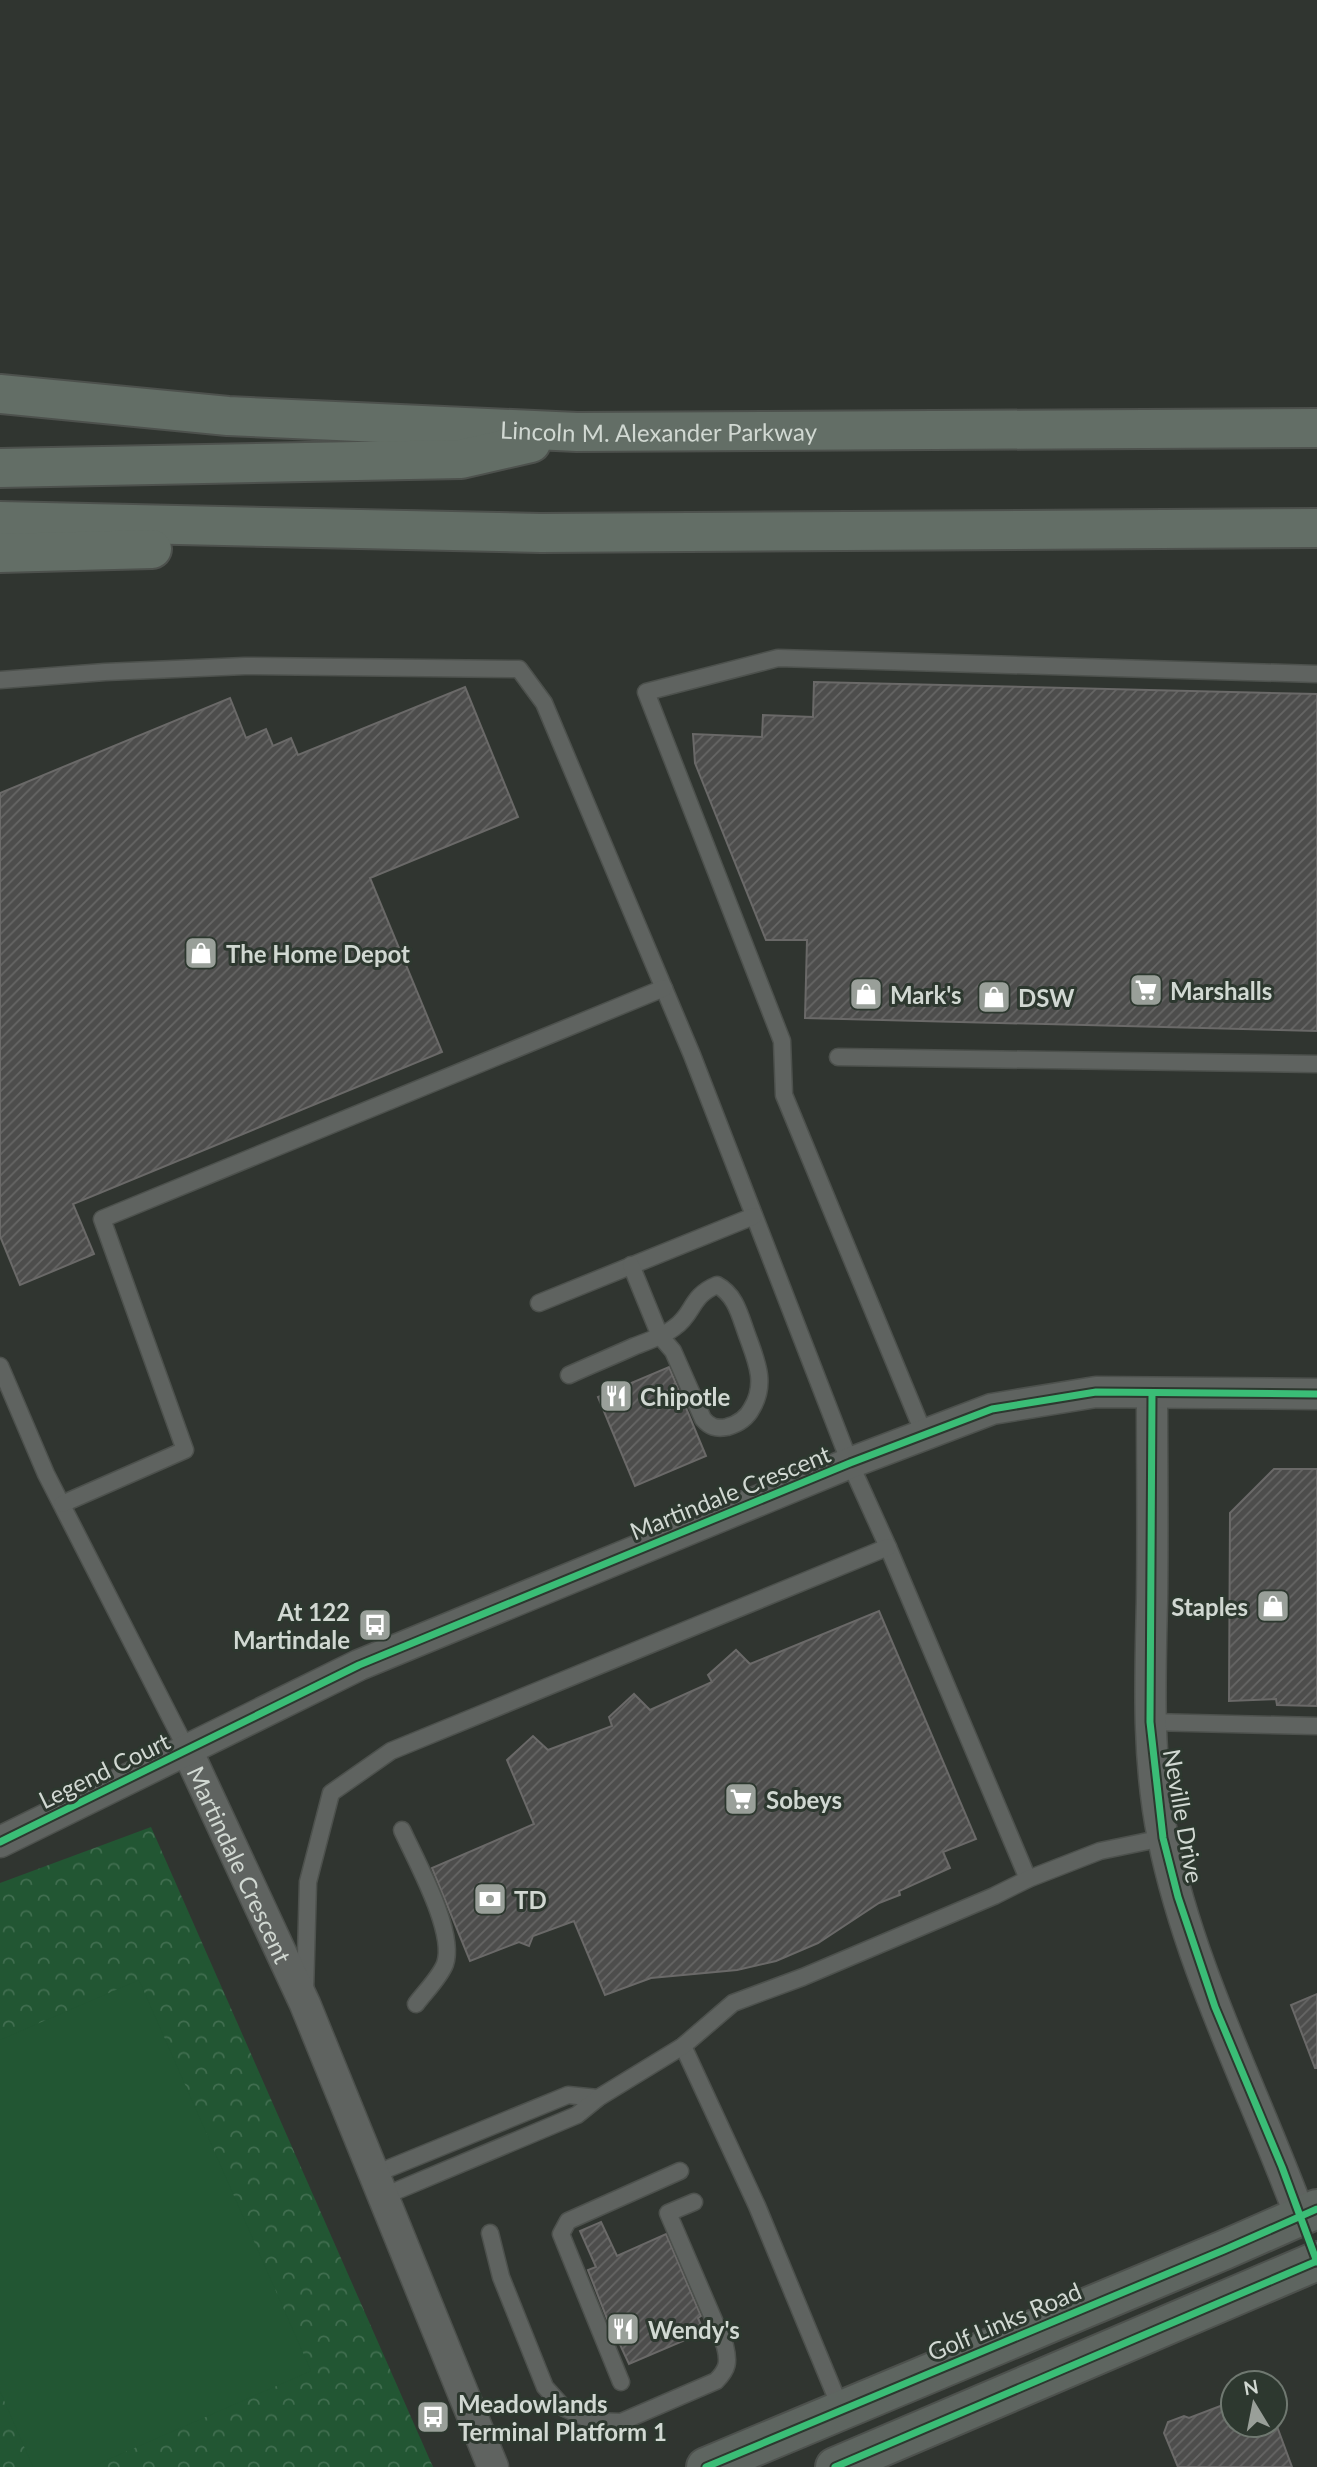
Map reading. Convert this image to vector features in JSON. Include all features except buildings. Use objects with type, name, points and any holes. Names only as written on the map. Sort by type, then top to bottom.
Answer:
[{"type":"highway","name":"Lincoln M. Alexander Parkway","points":[[0,394],[228,416],[578,432],[1317,428]]},
{"type":"highway","points":[[0,468],[461,459],[578,432]]},
{"type":"highway","points":[[0,521],[541,533],[1317,528]]},
{"type":"highway","points":[[0,553],[541,533]]},
{"type":"main road","name":"Neville Drive","points":[[1309,2212],[1317,2262]]},
{"type":"main road","name":"Golf Links Road","points":[[706,2467],[1211,2256],[1309,2212]]},
{"type":"main road","points":[[835,2467],[1317,2262]]},
{"type":"street","name":"Martindale Crescent","points":[[493,2467],[305,2004],[187,1750],[359,1665],[850,1463],[992,1409],[1096,1392],[1317,1394]]},
{"type":"street","name":"Neville Drive","points":[[1152,1394],[1150,1722],[1163,1838],[1178,1897],[1215,2007],[1282,2167],[1309,2212]]},
{"type":"street","name":"Legend Court","points":[[0,1842],[187,1750]]},
{"type":"lane","points":[[924,1434],[784,1095],[782,1041],[646,692],[778,658],[1317,674]]},
{"type":"lane","points":[[0,680],[246,666],[519,669],[544,703],[664,988],[850,1463],[888,1546],[1028,1879]]},
{"type":"lane","points":[[62,1504],[185,1450],[102,1220],[664,988]]},
{"type":"lane","points":[[838,1057],[1317,1064]]},
{"type":"lane","points":[[539,1303],[754,1216]]},
{"type":"lane","points":[[569,1374],[660,1336],[675,1328],[685,1318],[694,1300],[707,1289],[717,1286],[727,1290],[735,1301],[758,1364],[761,1381],[759,1395],[751,1412],[738,1423],[719,1428],[709,1426],[703,1419],[673,1351],[660,1336],[631,1265]]},
{"type":"lane","points":[[0,1366],[46,1474],[187,1750]]},
{"type":"lane","points":[[305,2004],[308,1882],[331,1793],[391,1751],[888,1546]]},
{"type":"lane","points":[[1150,1722],[1317,1727]]},
{"type":"lane","points":[[402,1830],[443,1923],[447,1942],[444,1964],[416,2004]]},
{"type":"lane","points":[[379,2185],[577,2115],[598,2098],[683,2046],[733,2003],[803,1977],[1028,1879],[1101,1851],[1163,1838]]},
{"type":"lane","points":[[683,2046],[757,2206],[841,2409]]},
{"type":"lane","points":[[379,2185],[568,2095],[598,2098]]},
{"type":"lane","points":[[621,2382],[561,2235],[568,2221],[680,2171]]},
{"type":"lane","points":[[491,2233],[501,2277],[545,2387],[564,2408],[592,2421],[621,2422],[716,2381],[726,2371],[729,2359],[725,2346],[668,2213],[694,2202]]},
{"type":"green space","points":[[151,1827],[433,2467],[0,2467],[0,1883]]},
{"type":"green space","points":[[139,1980],[311,2371],[91,2467],[33,2467],[0,2391],[0,2040]]},
{"type":"cycle path","points":[[0,1842],[359,1665],[850,1463],[992,1409],[1096,1392],[1317,1394]]},
{"type":"cycle path","points":[[1152,1394],[1150,1722],[1163,1838],[1178,1897],[1215,2007],[1282,2167],[1317,2262]]},
{"type":"cycle path","points":[[706,2467],[1317,2209]]},
{"type":"cycle path","points":[[835,2467],[1317,2261]]},
{"type":"place","name":"The Home Depot","points":[[201,953]]},
{"type":"place","name":"Marshalls","points":[[1146,990]]},
{"type":"place","name":"Mark's","points":[[866,994]]},
{"type":"place","name":"DSW","points":[[994,997]]},
{"type":"place","name":"Chipotle","points":[[616,1396]]},
{"type":"place","name":"Staples","points":[[1273,1606]]},
{"type":"place","name":"At 122 Martindale","points":[[375,1625]]},
{"type":"place","name":"Sobeys","points":[[741,1799]]},
{"type":"place","name":"TD","points":[[490,1899]]},
{"type":"place","name":"Wendy's","points":[[623,2329]]},
{"type":"place","name":"Meadowlands Terminal Platform 1","points":[[433,2417]]}]
